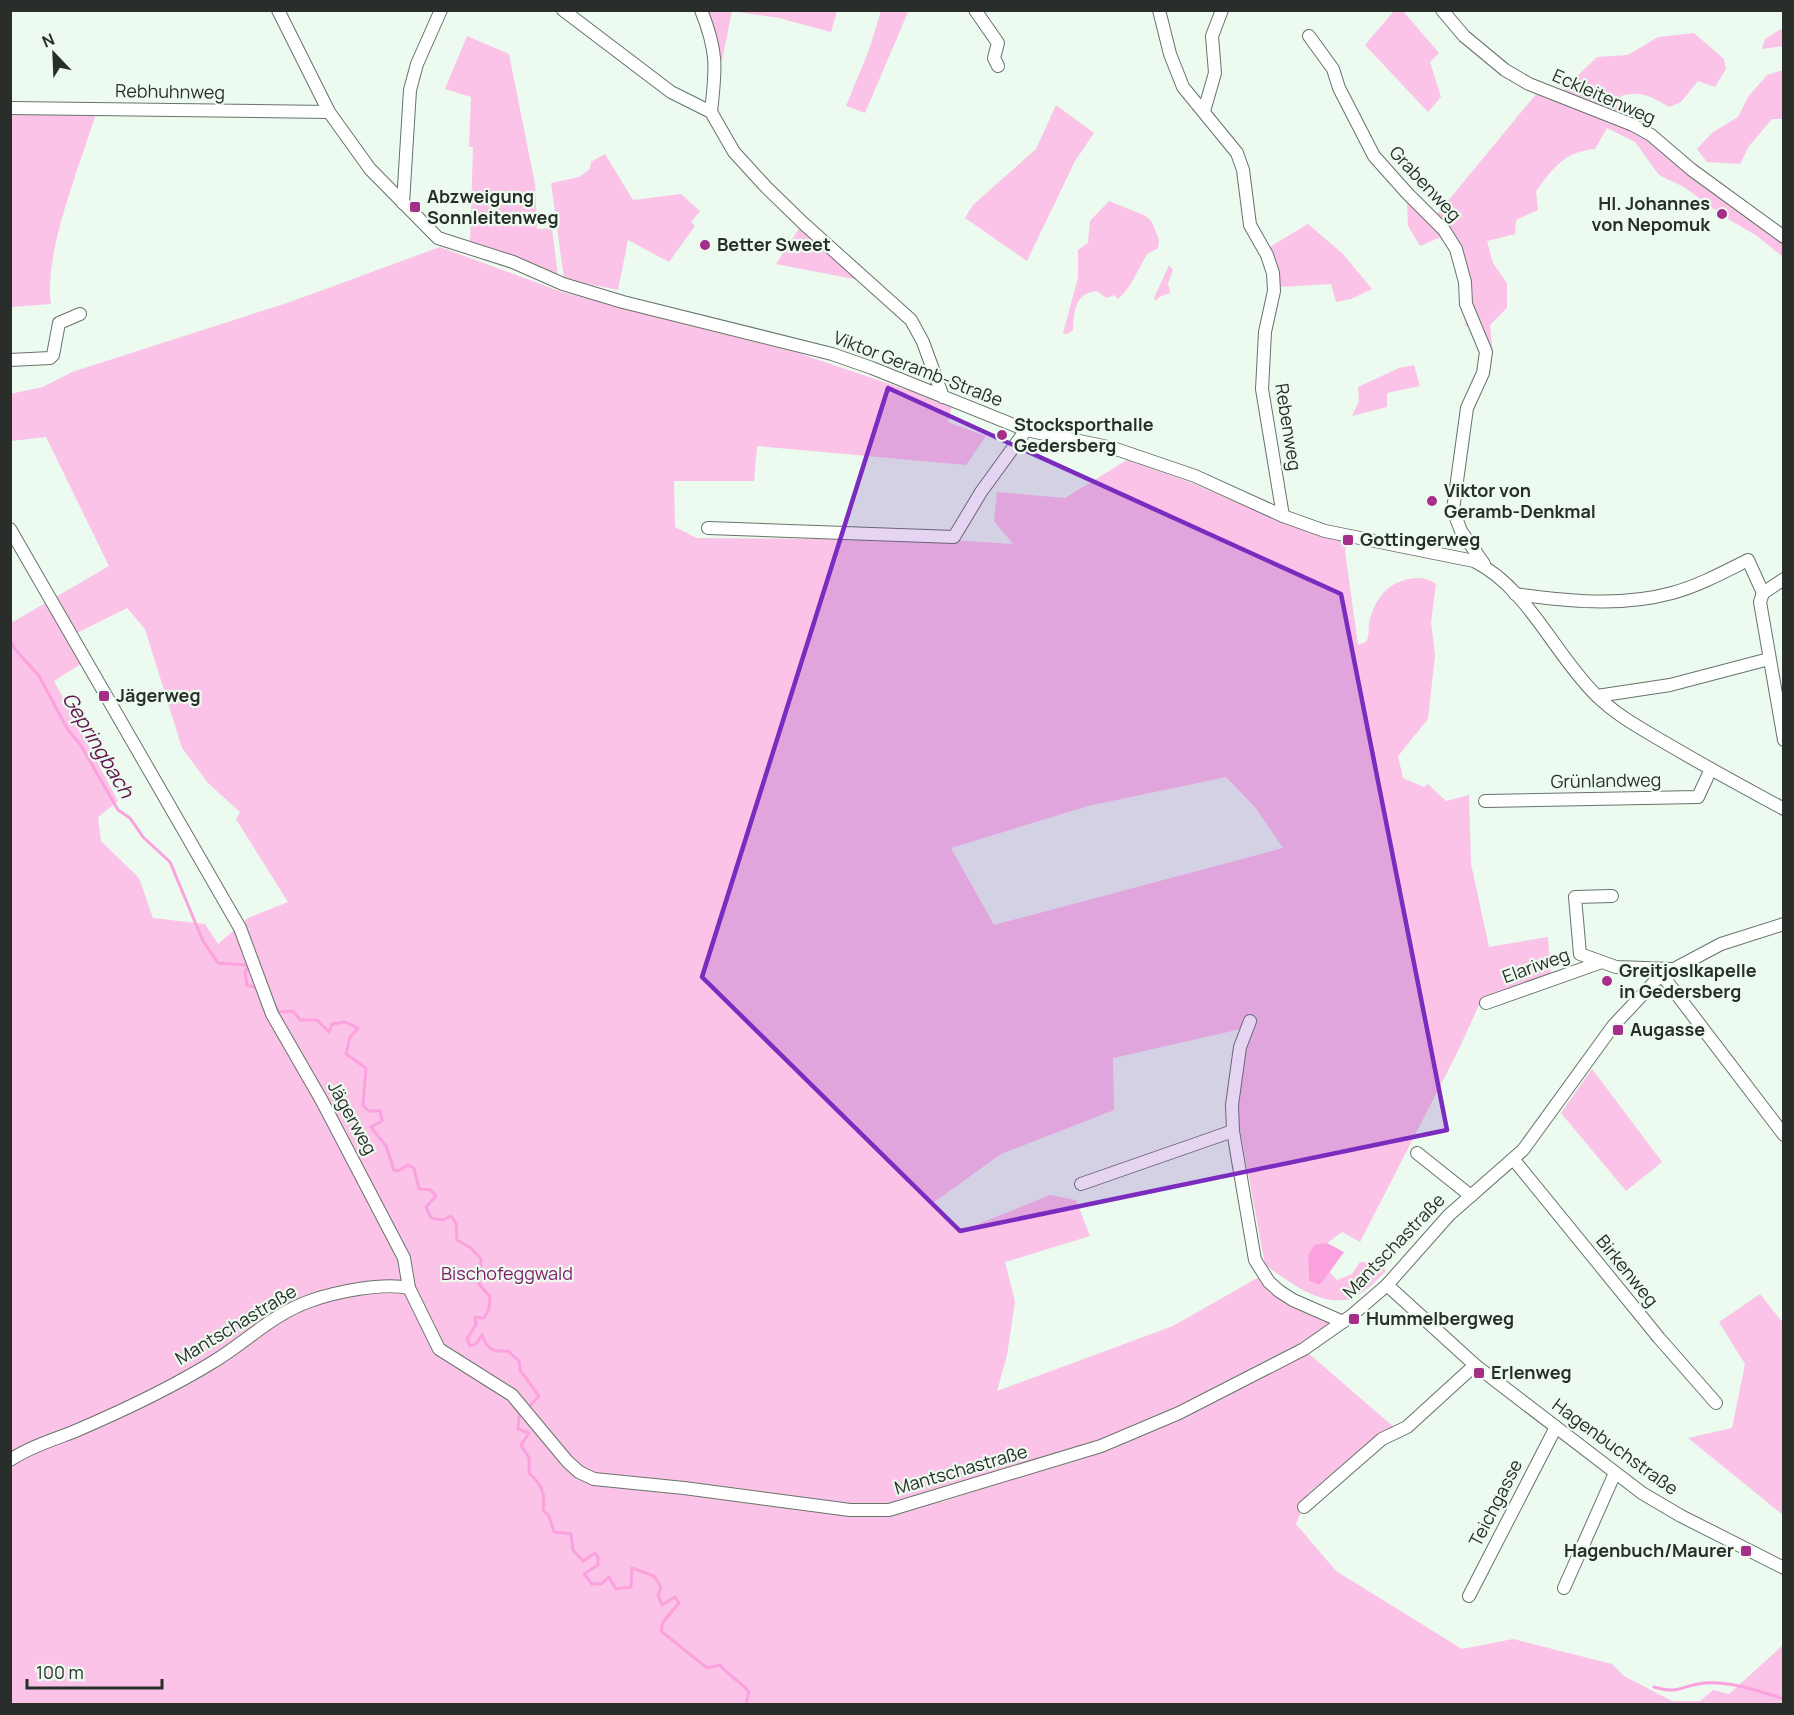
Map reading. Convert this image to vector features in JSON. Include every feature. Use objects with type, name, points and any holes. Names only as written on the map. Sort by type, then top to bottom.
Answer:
[{"type":"street","name":"Viktor Geramb-Straße","points":[[278,10],[329,112],[370,168],[438,238],[513,262],[563,284],[832,354],[1026,430],[1113,448],[1167,466],[1283,516],[1332,533],[1453,555],[1487,567],[1515,594],[1598,696],[1629,721],[1784,809]]},
{"type":"street","points":[[403,203],[410,90],[417,64],[441,10]]},
{"type":"street","points":[[562,10],[671,92],[711,112],[734,152],[766,187],[803,224],[911,320],[923,342],[943,397]]},
{"type":"street","points":[[701,10],[712,39],[716,60],[711,112]]},
{"type":"street","points":[[975,10],[998,43],[994,58],[998,66]]},
{"type":"street","name":"Rebenweg","points":[[1159,10],[1178,77],[1189,96],[1204,111],[1237,153],[1243,170],[1250,225],[1267,255],[1273,273],[1274,291],[1266,332],[1262,389],[1283,516]]},
{"type":"street","points":[[1204,111],[1215,73],[1212,36],[1222,10]]},
{"type":"street","name":"Eckleitenweg","points":[[1442,10],[1464,36],[1505,70],[1529,84],[1633,125],[1651,135],[1692,171],[1784,237]]},
{"type":"street","name":"Grabenweg","points":[[1309,36],[1333,69],[1339,88],[1374,156],[1444,230],[1456,249],[1465,282],[1466,304],[1486,352],[1483,373],[1467,408],[1453,510],[1461,531],[1487,567]]},
{"type":"street","name":"Rebhuhnweg","points":[[10,108],[329,112]]},
{"type":"street","points":[[10,360],[50,358],[53,355],[59,323],[80,314]]},
{"type":"street","points":[[708,528],[954,537],[981,492],[1026,430]]},
{"type":"street","name":"Jägerweg","points":[[10,529],[240,928],[272,1014],[362,1174],[404,1258],[409,1288]]},
{"type":"street","points":[[1515,594],[1587,601],[1653,597],[1688,588],[1748,560],[1763,593]]},
{"type":"street","points":[[1784,579],[1763,593],[1760,602],[1769,659],[1780,705],[1784,740]]},
{"type":"street","points":[[1598,696],[1670,685],[1769,659]]},
{"type":"street","name":"Grünlandweg","points":[[1485,801],[1698,797],[1711,769]]},
{"type":"street","name":"Elariweg","points":[[1612,896],[1575,897],[1580,954],[1599,963],[1616,967],[1667,972]]},
{"type":"street","name":"Mantschastraße","points":[[10,1460],[45,1441],[114,1414],[214,1362],[245,1338],[292,1308],[312,1300],[394,1285],[409,1288],[439,1349],[520,1401],[567,1461],[579,1472],[594,1479],[684,1488],[850,1510],[889,1510],[1101,1446],[1253,1377],[1304,1349],[1343,1322],[1387,1285],[1444,1220],[1514,1160],[1613,1026],[1667,972],[1721,944],[1784,924]]},
{"type":"street","name":"Elariweg","points":[[1486,1004],[1599,963]]},
{"type":"street","points":[[1667,972],[1784,1135]]},
{"type":"street","points":[[1250,1022],[1240,1047],[1233,1085],[1233,1131],[1250,1243],[1262,1273],[1269,1282],[1293,1300],[1343,1322]]},
{"type":"street","points":[[1081,1184],[1233,1131]]},
{"type":"street","points":[[1417,1153],[1471,1196]]},
{"type":"street","name":"Birkenweg","points":[[1514,1160],[1659,1338],[1716,1403]]},
{"type":"street","name":"Hagenbuchstraße","points":[[1387,1285],[1475,1365],[1615,1473],[1681,1516],[1784,1568]]},
{"type":"street","points":[[1304,1507],[1382,1439],[1407,1427],[1475,1365]]},
{"type":"street","name":"Teichgasse","points":[[1468,1596],[1556,1427]]},
{"type":"street","points":[[1564,1588],[1615,1473]]},
{"type":"highlighted area","points":[[888,388],[1341,594],[1447,1130],[960,1231],[702,977]]},
{"type":"green space","points":[[703,11],[732,11],[722,61],[718,60]]},
{"type":"green space","points":[[732,11],[837,11],[831,32],[779,18]]},
{"type":"green space","points":[[881,11],[908,12],[865,113],[846,106],[869,50]]},
{"type":"green space","points":[[1394,11],[1403,11],[1439,53],[1430,62],[1441,97],[1428,112],[1365,45]]},
{"type":"green space","points":[[1783,28],[1783,46],[1762,49],[1765,39]]},
{"type":"green space","points":[[1694,33],[1724,59],[1726,69],[1715,87],[1698,81],[1681,102],[1669,107],[1640,94],[1621,96],[1617,104],[1619,117],[1783,235],[1783,257],[1757,236],[1725,217],[1684,187],[1659,175],[1635,142],[1607,128],[1595,149],[1585,150],[1568,157],[1548,175],[1536,191],[1538,210],[1516,220],[1515,234],[1487,241],[1493,263],[1507,283],[1507,308],[1490,325],[1493,354],[1490,354],[1480,328],[1465,326],[1469,278],[1456,237],[1441,237],[1420,246],[1408,226],[1407,203],[1433,219],[1537,93],[1558,101],[1565,88],[1597,57],[1628,55],[1658,37]]},
{"type":"green space","points":[[467,36],[509,54],[535,184],[537,229],[552,228],[558,277],[470,244],[473,147],[469,147],[471,97],[445,89]]},
{"type":"green space","points":[[1783,70],[1783,119],[1772,119],[1749,146],[1740,164],[1707,162],[1697,149],[1713,132],[1738,117],[1748,97],[1767,75]]},
{"type":"green space","points":[[1056,105],[1094,133],[1075,161],[1027,261],[965,218],[973,205],[1036,149]]},
{"type":"green space","points":[[11,112],[96,113],[58,235],[50,283],[51,304],[11,307]]},
{"type":"green space","points":[[605,154],[633,200],[681,194],[700,211],[691,222],[695,226],[669,262],[628,240],[618,290],[564,279],[551,183],[579,177],[590,169],[591,162]]},
{"type":"green space","points":[[1109,201],[1146,216],[1152,222],[1159,240],[1158,248],[1147,255],[1130,285],[1118,299],[1114,295],[1107,298],[1096,291],[1083,296],[1075,311],[1073,330],[1067,334],[1063,333],[1078,278],[1078,250],[1088,243],[1090,221]]},
{"type":"green space","points":[[1308,224],[1343,254],[1372,289],[1351,299],[1336,302],[1331,284],[1279,287],[1268,248]]},
{"type":"green space","points":[[800,227],[859,280],[776,264]]},
{"type":"green space","name":"Bischofeggwald","points":[[440,247],[562,292],[795,352],[952,405],[948,422],[986,436],[966,465],[757,446],[754,481],[674,481],[675,527],[697,538],[951,540],[1013,544],[994,521],[997,492],[1065,498],[1127,460],[1192,483],[1280,521],[1347,542],[1345,551],[1358,645],[1366,642],[1369,623],[1378,600],[1394,584],[1420,578],[1436,584],[1431,622],[1435,655],[1428,719],[1398,756],[1403,778],[1424,787],[1428,784],[1446,801],[1469,795],[1471,864],[1489,947],[1548,937],[1551,977],[1479,1005],[1457,1053],[1360,1242],[1342,1232],[1327,1243],[1314,1246],[1308,1256],[1309,1281],[1320,1285],[1329,1271],[1337,1280],[1352,1274],[1360,1262],[1379,1263],[1386,1271],[1359,1294],[1349,1299],[1338,1300],[1315,1296],[1304,1291],[1265,1265],[1238,1118],[1241,1077],[1251,1024],[1241,1029],[1113,1058],[1114,1110],[1001,1154],[933,1203],[959,1232],[1050,1195],[1076,1200],[1090,1236],[1005,1262],[1015,1302],[1007,1355],[997,1391],[1173,1326],[1259,1277],[1331,1323],[1324,1331],[1231,1383],[1124,1432],[1307,1352],[1396,1429],[1382,1431],[1309,1493],[1296,1524],[1336,1571],[1462,1649],[1513,1639],[1612,1664],[1624,1676],[1672,1701],[1700,1701],[1713,1690],[1729,1694],[1783,1645],[1783,1704],[11,1704],[11,623],[109,566],[46,437],[11,441],[10,394],[43,387],[72,372],[290,302]],"holes":[[[127,608],[145,629],[182,748],[208,783],[240,812],[236,819],[288,902],[248,918],[218,944],[205,924],[153,918],[139,878],[101,841],[98,817],[118,801],[54,681],[84,662],[69,637]],[[1226,777],[1255,807],[1283,848],[994,925],[951,848],[1088,806]],[[1113,1437],[1039,1469],[942,1502],[938,1494]]]},
{"type":"green space","points":[[1169,265],[1173,270],[1168,284],[1170,293],[1159,297],[1156,301],[1154,298]]},
{"type":"green space","points":[[1414,365],[1420,386],[1387,393],[1387,407],[1352,416],[1359,401],[1358,387],[1399,368]]},
{"type":"green space","points":[[1592,1069],[1662,1162],[1626,1191],[1561,1113]]},
{"type":"green space","points":[[1760,1294],[1783,1323],[1783,1515],[1688,1438],[1732,1428],[1745,1364],[1719,1322]]},
{"type":"shaded area","points":[[1327,1243],[1344,1252],[1320,1285],[1309,1281],[1308,1256],[1314,1245]]},
{"type":"waterway","name":"Gepringbach","points":[[10,639],[14,648],[39,676],[68,730],[80,744],[118,810],[130,818],[143,837],[170,862],[203,941],[218,963],[248,965],[245,973],[247,985],[258,988]]},
{"type":"waterway","name":"Gepringbach","points":[[274,1004],[279,1012],[293,1011],[300,1020],[317,1020],[329,1032],[332,1024],[345,1022],[358,1028],[350,1037],[346,1054],[366,1068],[363,1106],[369,1111],[380,1111],[382,1121],[371,1127],[386,1146],[394,1170],[398,1171],[408,1165],[414,1168],[419,1189],[431,1190],[436,1196],[426,1207],[431,1218],[443,1220],[451,1216],[456,1223],[457,1240],[471,1248],[481,1259],[479,1284],[490,1297],[489,1309],[484,1318],[475,1317],[476,1325],[467,1338],[470,1346],[476,1344],[482,1335],[491,1349],[508,1351],[519,1361],[520,1370],[539,1396],[528,1408]]},
{"type":"waterway","name":"Gepringbach","points":[[523,1413],[519,1416],[518,1429],[529,1433],[521,1445],[529,1458],[529,1473],[542,1489],[543,1510],[549,1516],[554,1532],[571,1534],[573,1550],[583,1561],[595,1553],[598,1557],[598,1565],[584,1574],[592,1584],[601,1584],[609,1577],[616,1589],[631,1587],[632,1568],[654,1576],[661,1587],[658,1595],[662,1605],[675,1597],[679,1603],[663,1622],[661,1631],[707,1668],[720,1665],[749,1692],[746,1704]]},
{"type":"waterway","points":[[1654,1687],[1675,1690],[1696,1684],[1714,1683],[1745,1687],[1784,1699]]},
{"type":"place","name":"Abzweigung Sonnleitenweg","points":[[415,207]]},
{"type":"place","name":"Hl. Johannes von Nepomuk","points":[[1722,214]]},
{"type":"place","name":"Better Sweet","points":[[705,245]]},
{"type":"place","name":"Stocksporthalle Gedersberg","points":[[1002,435]]},
{"type":"place","name":"Viktor von Geramb-Denkmal","points":[[1432,501]]},
{"type":"place","name":"Gottingerweg","points":[[1348,540]]},
{"type":"place","name":"Jägerweg","points":[[104,696]]},
{"type":"place","name":"Greitjoslkapelle in Gedersberg","points":[[1607,981]]},
{"type":"place","name":"Augasse","points":[[1618,1030]]},
{"type":"place","name":"Hummelbergweg","points":[[1354,1319]]},
{"type":"place","name":"Erlenweg","points":[[1479,1373]]},
{"type":"place","name":"Hagenbuch/Maurer","points":[[1746,1551]]}]
